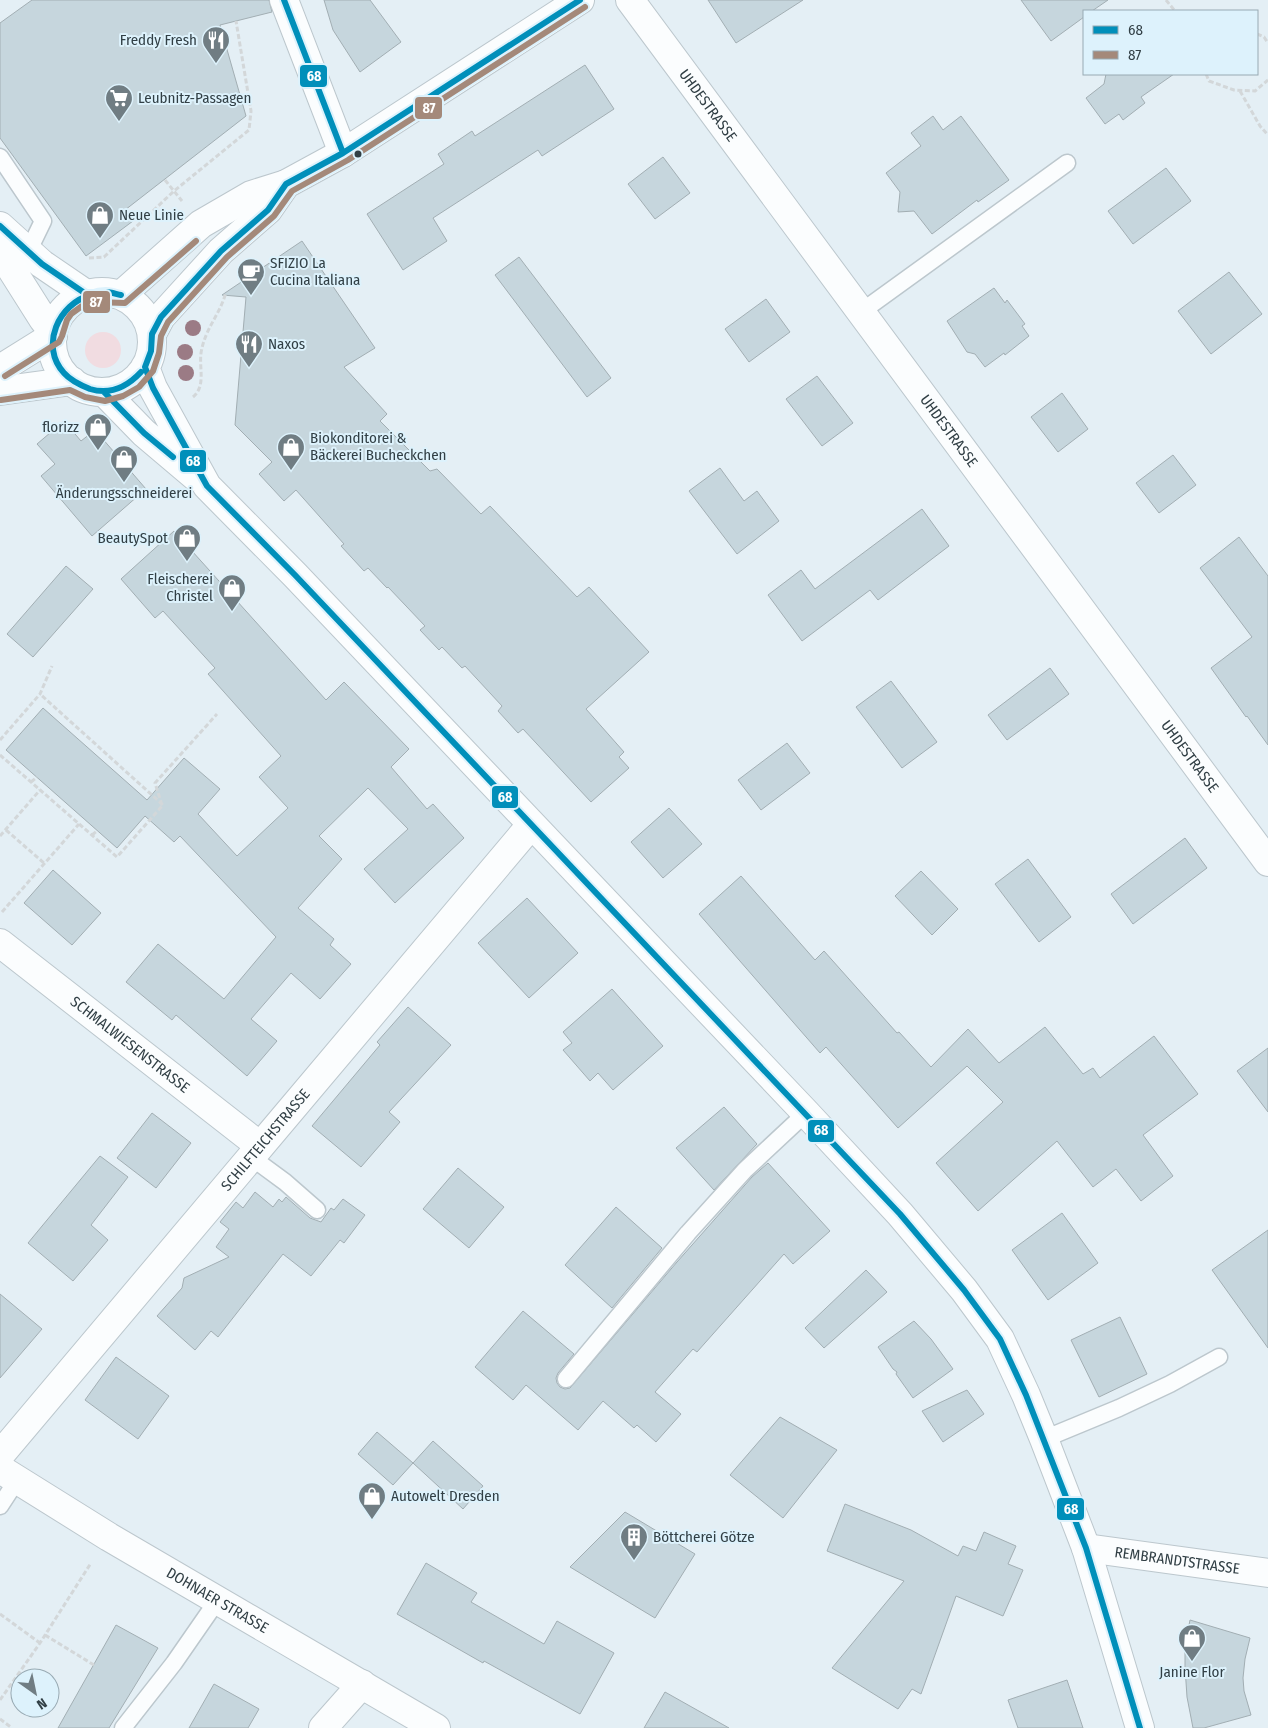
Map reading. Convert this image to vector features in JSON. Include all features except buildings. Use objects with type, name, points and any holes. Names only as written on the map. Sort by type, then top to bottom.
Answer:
[{"type":"street","points":[[284,0],[343,153]]},
{"type":"street","points":[[121,295],[201,224],[251,195],[286,184],[343,153],[580,0]]},
{"type":"street","name":"UHDESTRASSE","points":[[630,0],[1268,862]]},
{"type":"street","points":[[152,334],[161,317],[221,251],[268,210],[286,184]]},
{"type":"street","points":[[0,226],[47,268],[86,294]]},
{"type":"street","points":[[0,250],[53,334]]},
{"type":"street","points":[[104,292],[121,295],[135,304],[146,318],[152,334],[151,351],[145,367],[134,380],[120,388],[104,392],[87,389],[72,381],[62,372],[56,361],[53,349],[53,334],[59,316],[71,303],[86,294],[104,292]]},
{"type":"street","points":[[0,368],[53,334]]},
{"type":"street","points":[[145,367],[153,388],[207,486]]},
{"type":"street","points":[[0,392],[72,381]]},
{"type":"street","points":[[104,392],[144,433],[207,486],[295,575],[806,1113],[900,1214],[974,1304],[1000,1340],[1044,1439],[1086,1548],[1140,1728]]},
{"type":"street","name":"SCHILFTEICHSTRASSE","points":[[0,1455],[531,825]]},
{"type":"street","name":"SCHMALWIESENSTRASSE","points":[[0,943],[255,1152]]},
{"type":"street","name":"DOHNAER STRASSE","points":[[9,1475],[217,1601],[436,1728]]},
{"type":"street","name":"REMBRANDTSTRASSE","points":[[1086,1548],[1268,1573]]},
{"type":"street","points":[[324,1728],[362,1684]]},
{"type":"lane","points":[[0,157],[43,221],[28,252]]},
{"type":"lane","points":[[861,312],[1067,163]]},
{"type":"lane","points":[[566,1379],[688,1233],[745,1170],[806,1113]]},
{"type":"lane","points":[[255,1152],[317,1210]]},
{"type":"lane","points":[[1044,1439],[1170,1384],[1219,1357]]},
{"type":"lane","points":[[0,1506],[9,1475]]},
{"type":"lane","points":[[123,1728],[174,1663],[217,1601]]},
{"type":"path","points":[[1166,0],[1174,10]]},
{"type":"path","points":[[85,259],[104,257],[174,191],[249,130],[251,112],[236,21]]},
{"type":"path","points":[[1258,34],[1264,37],[1268,43]]},
{"type":"path","points":[[1206,75],[1209,81],[1234,90],[1255,91],[1268,80]]},
{"type":"path","points":[[1240,90],[1260,126],[1268,135]]},
{"type":"path","points":[[169,416],[198,393],[202,378],[200,361],[204,343],[210,324],[222,306],[230,281],[221,251]]},
{"type":"path","points":[[0,740],[40,694],[52,666]]},
{"type":"path","points":[[40,694],[162,805]]},
{"type":"path","points":[[162,805],[156,783],[217,714]]},
{"type":"path","points":[[0,755],[117,857],[162,805]]},
{"type":"path","points":[[30,782],[37,777]]},
{"type":"path","points":[[0,836],[40,790]]},
{"type":"path","points":[[0,914],[79,824]]},
{"type":"path","points":[[6,830],[44,863]]},
{"type":"path","points":[[92,835],[98,830]]},
{"type":"path","points":[[0,1700],[40,1643],[109,1537]]},
{"type":"path","points":[[0,1614],[40,1643]]},
{"type":"path","points":[[45,1635],[94,1665]]},
{"type":"path","points":[[0,1718],[12,1728]]},
{"type":"shaded area","points":[[103,332],[115,338],[121,350],[115,362],[103,368],[91,362],[85,350],[91,338]]},
{"type":"transit line","name":"68","points":[[284,0],[343,153]]},
{"type":"transit line","name":"68","points":[[580,0],[343,153],[286,184],[268,210],[221,251],[161,317],[152,334],[151,351],[145,367],[153,388],[207,486],[295,575],[900,1214],[964,1290],[1000,1339],[1026,1395],[1086,1548],[1140,1728]]},
{"type":"transit line","name":"87","points":[[1,400],[70,390],[85,397],[105,401],[123,396],[139,387],[153,371],[159,353],[161,336],[168,322],[227,257],[274,216],[292,191],[348,160],[585,7]]},
{"type":"transit line","name":"68","points":[[0,226],[42,264],[86,294]]},
{"type":"transit line","name":"87","points":[[5,376],[59,342],[67,320],[71,314],[82,306],[95,302],[125,303],[196,241]]},
{"type":"transit line","name":"68","points":[[121,295],[108,292],[97,293],[80,300],[70,307],[56,327],[53,351],[64,373],[76,382],[97,391],[111,390],[124,386],[141,372]]},
{"type":"transit line","name":"68","points":[[104,392],[144,433],[173,457]]},
{"type":"place","name":"Freddy Fresh","points":[[216,64]]},
{"type":"place","name":"Leubnitz-Passagen","points":[[119,122]]},
{"type":"place","name":"Neue Linie","points":[[100,239]]},
{"type":"place","name":"SFIZIO La Cucina Italiana","points":[[251,296]]},
{"type":"place","name":"Naxos","points":[[249,368]]},
{"type":"place","name":"florizz","points":[[98,451]]},
{"type":"place","name":"Biokonditorei & Bäckerei Bucheckchen","points":[[291,471]]},
{"type":"place","name":"Änderungsschneiderei","points":[[124,483]]},
{"type":"place","name":"BeautySpot","points":[[187,562]]},
{"type":"place","name":"Fleischerei Christel","points":[[232,612]]},
{"type":"place","name":"Autowelt Dresden","points":[[372,1520]]},
{"type":"place","name":"Böttcherei Götze","points":[[634,1561]]},
{"type":"place","name":"Janine Flor","points":[[1192,1662]]}]
